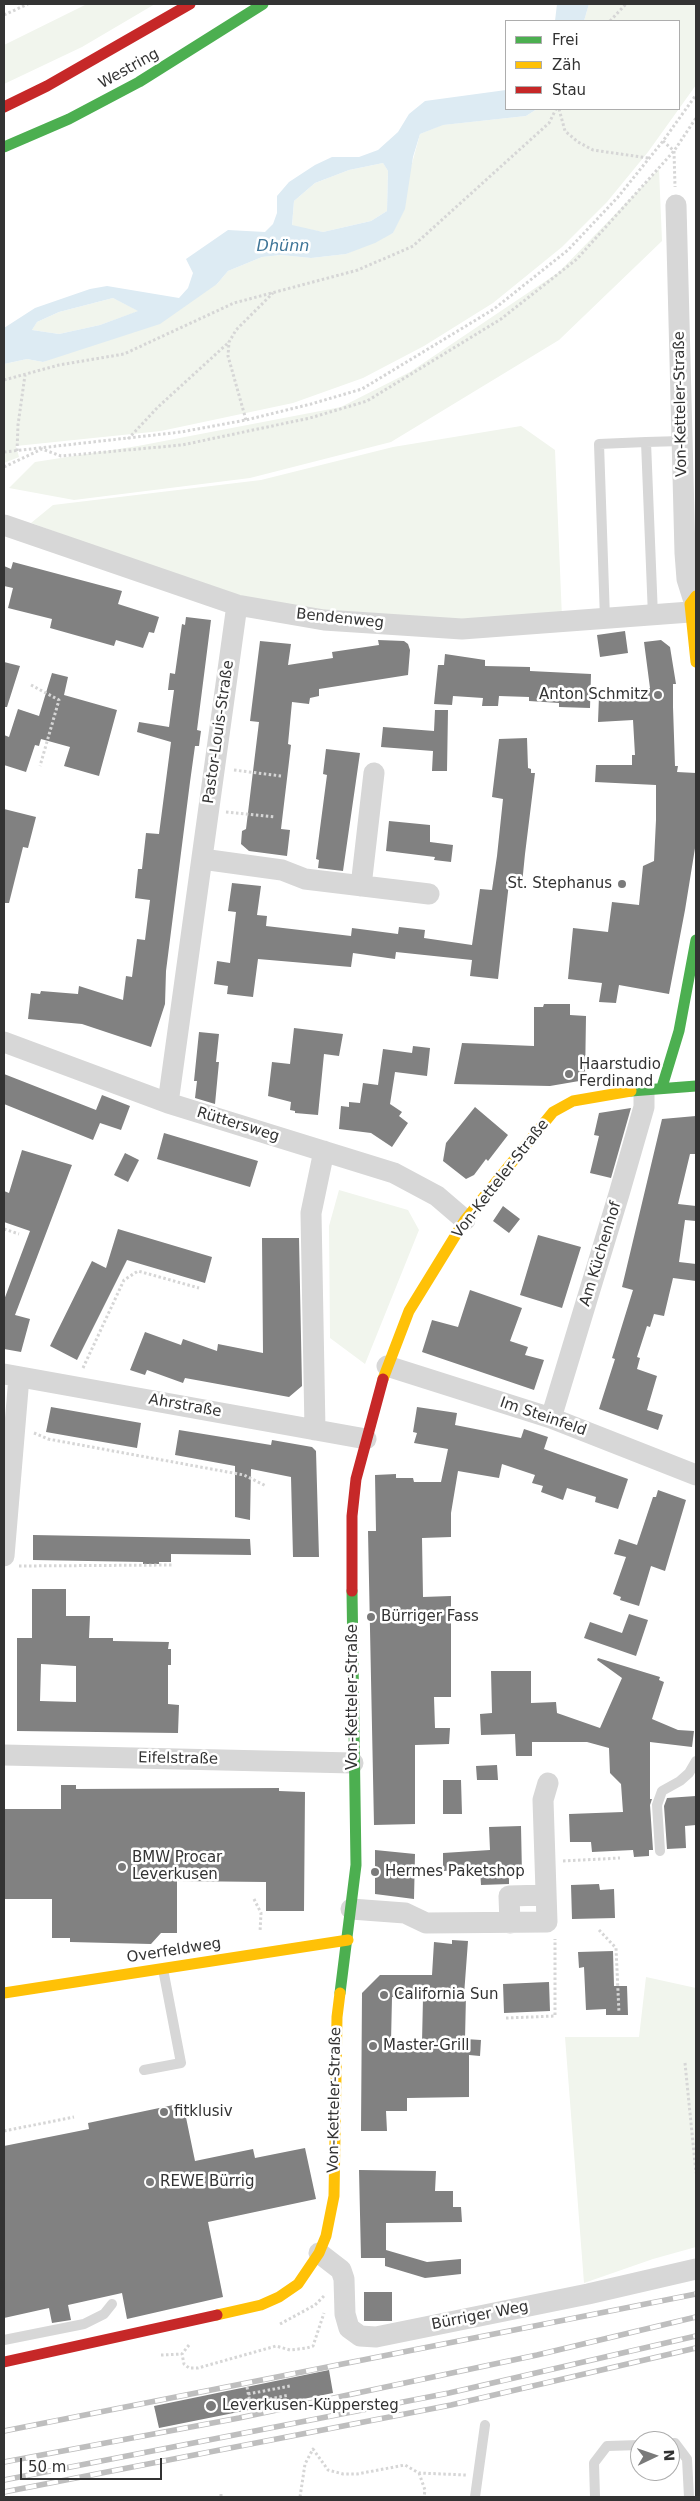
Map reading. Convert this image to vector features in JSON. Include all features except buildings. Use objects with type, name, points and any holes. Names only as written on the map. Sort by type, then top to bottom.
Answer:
[{"type":"street","name":"Westring","points":[[4,108],[71,73],[190,4]]},
{"type":"street","name":"Westring","points":[[4,147],[69,119],[139,82],[220,33],[263,4]]},
{"type":"street","name":"Von-Ketteler-Straße","points":[[676,205],[682,441],[690,471],[685,553],[687,578],[693,602],[696,662]]},
{"type":"street","name":"Bendenweg","points":[[4,525],[237,604],[324,620],[462,629],[653,616],[693,602]]},
{"type":"street","name":"Pastor-Louis-Straße","points":[[168,1103],[237,604]]},
{"type":"street","points":[[361,886],[374,773]]},
{"type":"street","points":[[202,859],[282,870],[305,879],[429,894]]},
{"type":"street","points":[[653,1088],[679,1030],[696,940]]},
{"type":"street","name":"Rüttersweg","points":[[4,1042],[168,1103],[394,1173],[437,1196],[465,1220]]},
{"type":"street","name":"Von-Ketteler-Straße","points":[[4,2362],[261,2305],[279,2297],[298,2284],[319,2253],[330,2222],[334,2196],[337,2016],[356,1865],[353,1763],[352,1516],[356,1479],[387,1366],[409,1311],[465,1220],[553,1112],[573,1102],[653,1088],[696,1086]]},
{"type":"street","name":"Am Küchenhof","points":[[551,1418],[644,1107],[653,1088]]},
{"type":"street","points":[[315,1430],[311,1213],[324,1151]]},
{"type":"street","name":"Im Steinfeld","points":[[387,1366],[551,1418],[696,1475]]},
{"type":"street","points":[[9,1561],[15,1424],[11,1376]]},
{"type":"street","name":"Ahrstraße","points":[[11,1376],[366,1439]]},
{"type":"street","name":"Eifelstraße","points":[[4,1755],[353,1763]]},
{"type":"street","points":[[351,1910],[405,1913],[426,1923],[547,1922],[543,1800],[548,1784]]},
{"type":"street","name":"Overfeldweg","points":[[4,1993],[348,1940]]},
{"type":"street","name":"Bürriger Weg","points":[[319,2253],[341,2270],[344,2278],[345,2314],[349,2328],[360,2336],[376,2337],[588,2294],[696,2269]]},
{"type":"lane","points":[[605,619],[599,444],[682,441]]},
{"type":"lane","points":[[646,442],[653,616]]},
{"type":"lane","points":[[660,1851],[657,1805],[662,1791],[680,1781],[689,1773],[696,1761]]},
{"type":"lane","points":[[144,2070],[182,2063],[163,1968]]},
{"type":"lane","points":[[4,2340],[84,2324],[104,2314],[112,2304]]},
{"type":"lane","points":[[476,2497],[484,2425]]},
{"type":"lane","points":[[595,2497],[594,2463],[607,2446],[630,2445]]},
{"type":"lane","points":[[680,2450],[687,2459],[689,2497]]},
{"type":"path","points":[[4,15],[28,4]]},
{"type":"path","points":[[611,20],[626,4]]},
{"type":"path","points":[[4,452],[128,439],[246,420],[362,389],[494,309],[568,250],[618,197],[663,141],[696,95]]},
{"type":"path","points":[[4,380],[59,365],[124,354],[234,303],[358,270],[413,246],[549,123],[557,110]]},
{"type":"path","points":[[558,110],[565,131],[578,142],[593,150],[649,159]]},
{"type":"path","points":[[4,467],[42,449],[61,456],[182,444],[266,428],[367,401],[501,319],[577,259],[674,151],[696,118]]},
{"type":"path","points":[[663,141],[674,151],[676,205]]},
{"type":"path","points":[[128,439],[158,407],[229,342],[236,330],[275,292]]},
{"type":"path","points":[[229,342],[228,356],[246,420]]},
{"type":"path","points":[[17,451],[18,425],[25,374]]},
{"type":"path","points":[[31,685],[59,700],[40,766]]},
{"type":"path","points":[[214,767],[281,776]]},
{"type":"path","points":[[208,810],[275,817]]},
{"type":"path","points":[[4,1229],[19,1234]]},
{"type":"path","points":[[75,1386],[124,1280],[138,1271],[199,1288]]},
{"type":"path","points":[[15,1424],[48,1439],[244,1474],[266,1486]]},
{"type":"path","points":[[9,1561],[174,1565]]},
{"type":"path","points":[[545,1861],[620,1858]]},
{"type":"path","points":[[254,1899],[261,1913],[260,1935],[263,1953]]},
{"type":"path","points":[[599,1930],[616,1948],[619,2014]]},
{"type":"path","points":[[506,2018],[556,2016],[555,1931]]},
{"type":"path","points":[[685,2063],[696,2173]]},
{"type":"path","points":[[4,2131],[74,2117]]},
{"type":"path","points":[[329,2298],[331,2288]]},
{"type":"path","points":[[161,2355],[182,2354],[184,2364],[189,2368],[198,2368],[276,2346],[290,2350],[307,2348],[313,2346],[326,2308]]},
{"type":"path","points":[[248,2394],[290,2386]]},
{"type":"path","points":[[246,2387],[251,2408]]},
{"type":"path","points":[[250,2403],[289,2395]]},
{"type":"path","points":[[300,2497],[305,2464],[313,2450],[328,2470],[343,2474],[357,2474],[405,2465],[419,2473],[478,2476]]},
{"type":"path","points":[[419,2473],[425,2490],[424,2497]]},
{"type":"shaded area","points":[[87,4],[155,4],[82,47],[4,84],[4,45]]},
{"type":"shaded area","points":[[589,4],[696,4],[696,85],[680,108],[680,20],[584,20]]},
{"type":"shaded area","points":[[535,110],[678,110],[648,152],[607,202],[562,247],[493,303],[424,346],[363,378],[293,403],[161,431],[16,446],[19,457],[4,463],[4,364],[27,359],[43,362],[217,284],[228,271],[262,257],[281,255],[311,258],[346,254],[393,233],[420,134],[442,125],[526,116]]},
{"type":"shaded area","points":[[383,163],[388,171],[387,211],[371,221],[323,232],[292,226],[294,201],[315,183],[349,170]]},
{"type":"shaded area","points":[[659,169],[662,241],[559,340],[391,442],[250,478],[74,500],[9,488],[35,462],[138,446],[341,407],[410,372],[559,272]]},
{"type":"shaded area","points":[[113,298],[139,311],[100,325],[59,334],[32,330],[37,322],[59,312]]},
{"type":"shaded area","points":[[521,426],[555,450],[562,618],[454,620],[303,609],[237,597],[31,523],[53,505],[261,480],[393,447]]},
{"type":"shaded area","points":[[339,1190],[408,1210],[419,1230],[365,1364],[330,1338],[329,1226]]},
{"type":"shaded area","points":[[646,1977],[696,1988],[696,2247],[653,2259],[584,2283],[565,2037],[639,2037]]},
{"type":"water","points":[[557,4],[589,4],[584,20],[555,20]]},
{"type":"water","name":"Dhünn","points":[[505,90],[505,110],[535,110],[526,116],[443,125],[420,134],[413,157],[405,209],[393,233],[375,243],[346,254],[311,258],[281,255],[262,257],[228,271],[217,284],[160,324],[43,362],[27,359],[4,364],[4,328],[35,308],[90,289],[107,286],[179,298],[188,288],[193,273],[186,259],[228,230],[265,232],[273,224],[277,213],[277,196],[289,182],[315,165],[332,157],[359,157],[378,150],[398,132],[409,114],[425,101]],"holes":[[[383,163],[388,171],[387,211],[371,221],[323,232],[292,225],[294,201],[315,183],[349,170]],[[113,298],[138,311],[100,325],[59,334],[32,330],[37,322],[59,312]]]},
{"type":"railway","points":[[4,2431],[696,2294]]},
{"type":"railway","points":[[4,2462],[239,2418],[537,2355],[696,2317]]},
{"type":"railway","points":[[4,2480],[449,2393],[696,2336]]},
{"type":"railway","points":[[4,2492],[451,2405],[696,2348]]},
{"type":"traffic: fast","points":[[4,147],[69,119],[139,82],[263,4]]},
{"type":"traffic: fast","points":[[662,1087],[679,1031],[696,940]]},
{"type":"traffic: fast","points":[[631,1091],[696,1086]]},
{"type":"traffic: fast","points":[[340,1993],[356,1865],[352,1591]]},
{"type":"traffic: slow","points":[[696,596],[690,604],[696,662]]},
{"type":"traffic: slow","points":[[383,1379],[409,1311],[465,1220],[553,1112],[573,1101],[631,1091]]},
{"type":"traffic: slow","points":[[4,1993],[348,1940]]},
{"type":"traffic: slow","points":[[217,2315],[261,2305],[279,2297],[298,2284],[319,2253],[326,2236],[334,2196],[337,2017],[340,1993]]},
{"type":"traffic: jam","points":[[4,107],[47,86],[190,4]]},
{"type":"traffic: jam","points":[[352,1591],[352,1516],[356,1479],[383,1379]]},
{"type":"traffic: jam","points":[[4,2362],[217,2315]]},
{"type":"place","name":"Anton Schmitz","points":[[658,695]]},
{"type":"place","name":"St. Stephanus","points":[[622,884]]},
{"type":"place","name":"Haarstudio Ferdinand","points":[[569,1074]]},
{"type":"place","name":"Bürriger Fass","points":[[371,1617]]},
{"type":"place","name":"BMW Procar Leverkusen","points":[[122,1867]]},
{"type":"place","name":"Hermes Paketshop","points":[[375,1872]]},
{"type":"place","name":"California Sun","points":[[384,1995]]},
{"type":"place","name":"Master-Grill","points":[[373,2046]]},
{"type":"place","name":"fitklusiv","points":[[164,2112]]},
{"type":"place","name":"REWE Bürrig","points":[[150,2182]]},
{"type":"place","name":"Leverkusen-Küppersteg","points":[[211,2406]]}]
